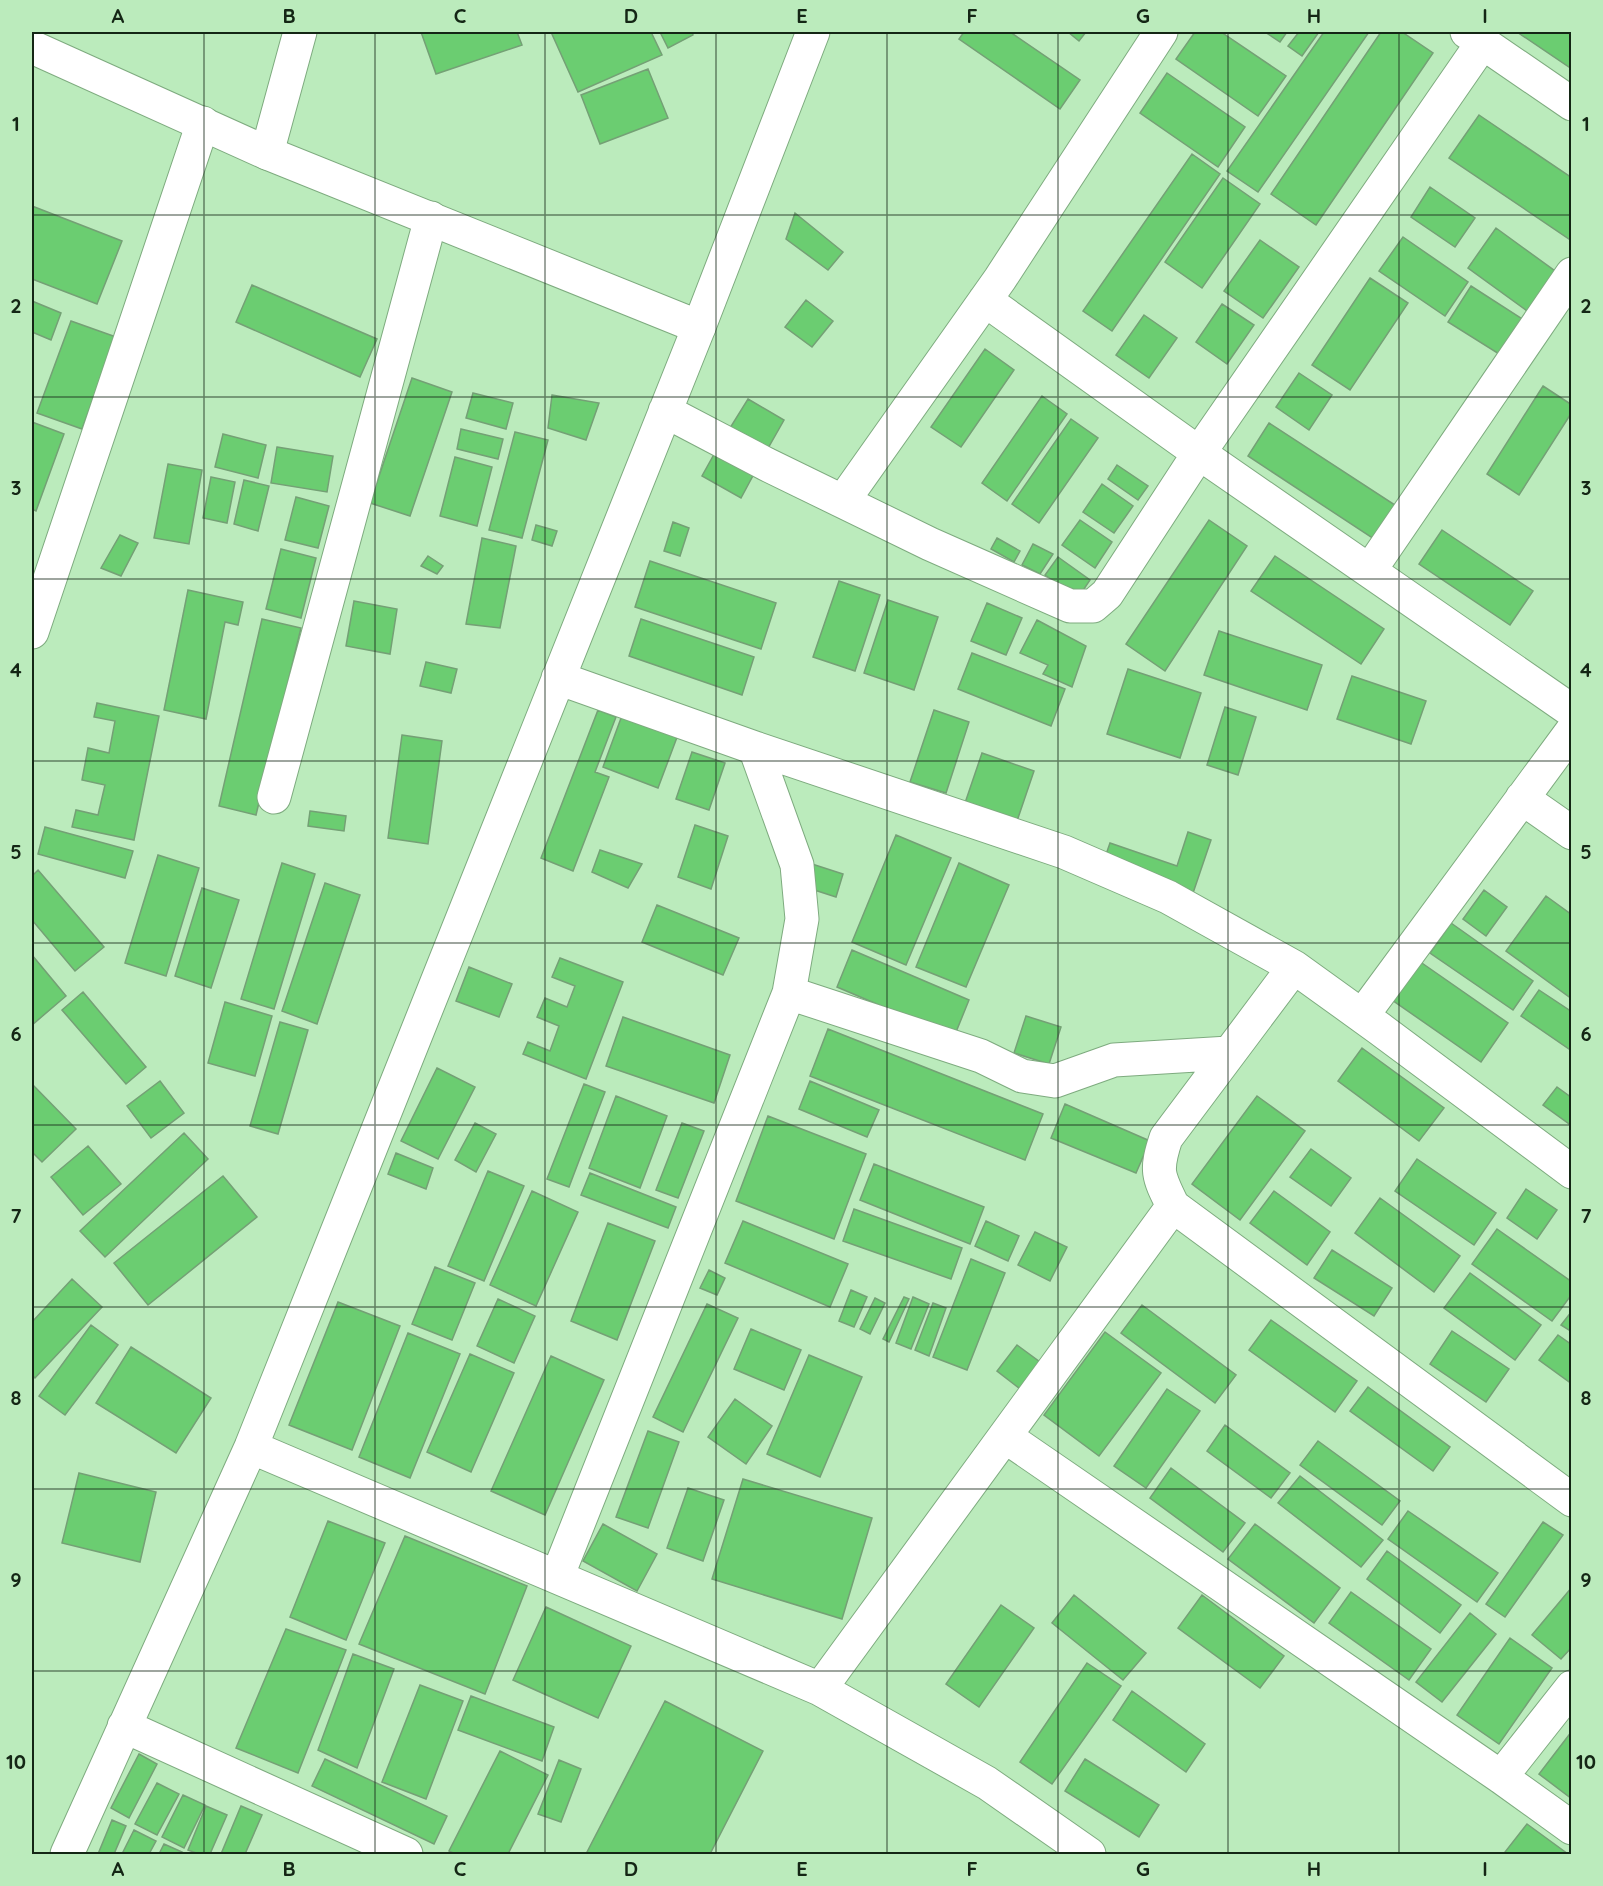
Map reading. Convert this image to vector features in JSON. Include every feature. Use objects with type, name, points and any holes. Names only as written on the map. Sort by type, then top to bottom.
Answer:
[{"type":"street","points":[[267,153],[300,32]]},
{"type":"street","points":[[67,1854],[250,1447],[699,327],[813,32]]},
{"type":"street","points":[[843,501],[985,300],[1161,32]]},
{"type":"street","points":[[665,411],[766,464],[930,544],[1070,606],[1093,606],[1107,594],[1475,37],[1572,104]]},
{"type":"street","points":[[32,47],[267,153],[699,327]]},
{"type":"street","points":[[32,632],[202,123]]},
{"type":"street","points":[[274,797],[431,218]]},
{"type":"street","points":[[1370,570],[1572,274]]},
{"type":"street","points":[[985,300],[1199,453],[1572,711]]},
{"type":"street","points":[[558,678],[755,748],[1064,852],[1168,897],[1294,967],[1572,1172]]},
{"type":"street","points":[[1362,1016],[1572,731]]},
{"type":"street","points":[[557,1577],[789,993],[802,919],[797,865],[755,748]]},
{"type":"street","points":[[1522,798],[1572,833]]},
{"type":"street","points":[[1294,967],[1166,1138],[1159,1159],[1160,1180],[1173,1206],[1572,1500]]},
{"type":"street","points":[[789,993],[981,1056],[1022,1076],[1054,1081],[1114,1060],[1229,1053]]},
{"type":"street","points":[[820,1689],[1173,1206]]},
{"type":"street","points":[[1006,1437],[1572,1828]]},
{"type":"street","points":[[250,1447],[820,1689],[987,1783],[1089,1854]]},
{"type":"street","points":[[1501,1777],[1572,1687]]},
{"type":"street","points":[[124,1726],[406,1854]]},
{"type":"building","points":[[421,32],[517,32],[522,45],[436,74]]},
{"type":"building","points":[[551,32],[651,32],[662,55],[578,92]]},
{"type":"building","points":[[660,32],[692,32],[693,35],[668,48]]},
{"type":"building","points":[[964,32],[1010,32],[1080,80],[1060,109],[959,39]]},
{"type":"building","points":[[1068,32],[1086,32],[1079,41]]},
{"type":"building","points":[[1195,32],[1221,32],[1286,76],[1258,116],[1176,59]]},
{"type":"building","points":[[1265,32],[1287,32],[1280,42]]},
{"type":"building","points":[[1299,32],[1319,32],[1302,56],[1288,46]]},
{"type":"building","points":[[1324,32],[1369,32],[1258,192],[1227,171]]},
{"type":"building","points":[[1381,32],[1402,32],[1433,53],[1316,225],[1271,194]]},
{"type":"building","points":[[1517,32],[1572,32],[1572,69]]},
{"type":"building","points":[[648,69],[668,118],[600,144],[581,95]]},
{"type":"building","points":[[1167,73],[1245,127],[1218,167],[1140,113]]},
{"type":"building","points":[[1479,115],[1572,178],[1572,241],[1449,158]]},
{"type":"building","points":[[1192,154],[1220,174],[1112,331],[1083,311]]},
{"type":"building","points":[[1223,178],[1260,204],[1202,288],[1165,262]]},
{"type":"building","points":[[1430,187],[1475,218],[1455,247],[1411,217]]},
{"type":"building","points":[[32,206],[122,241],[97,304],[32,279]]},
{"type":"building","points":[[795,213],[843,252],[828,270],[786,239]]},
{"type":"building","points":[[1496,228],[1562,276],[1534,316],[1468,268]]},
{"type":"building","points":[[1403,237],[1468,282],[1445,316],[1379,271]]},
{"type":"building","points":[[1260,240],[1299,267],[1263,318],[1224,291]]},
{"type":"building","points":[[1370,278],[1408,303],[1350,390],[1312,365]]},
{"type":"building","points":[[252,285],[377,339],[360,377],[236,322]]},
{"type":"building","points":[[1471,286],[1530,324],[1507,359],[1448,322]]},
{"type":"building","points":[[806,300],[833,321],[812,347],[785,327]]},
{"type":"building","points":[[32,301],[61,313],[51,340],[32,332]]},
{"type":"building","points":[[1222,304],[1254,325],[1227,364],[1196,342]]},
{"type":"building","points":[[1144,315],[1177,338],[1149,378],[1116,355]]},
{"type":"building","points":[[71,321],[116,337],[82,429],[37,413]]},
{"type":"building","points":[[985,349],[1014,370],[961,447],[931,427]]},
{"type":"building","points":[[1299,373],[1332,395],[1309,430],[1276,407]]},
{"type":"building","points":[[412,378],[452,392],[410,516],[370,503]]},
{"type":"building","points":[[1543,386],[1572,405],[1572,412],[1519,495],[1487,474]]},
{"type":"building","points":[[473,393],[513,403],[506,429],[466,418]]},
{"type":"building","points":[[552,395],[599,403],[586,440],[548,428]]},
{"type":"building","points":[[1042,396],[1067,414],[1007,501],[982,483]]},
{"type":"building","points":[[748,399],[784,420],[767,450],[730,428]]},
{"type":"building","points":[[1071,419],[1098,438],[1039,523],[1012,504]]},
{"type":"building","points":[[32,422],[64,434],[36,511],[32,509]]},
{"type":"building","points":[[1269,423],[1398,507],[1377,541],[1248,456]]},
{"type":"building","points":[[461,429],[503,439],[498,459],[457,449]]},
{"type":"building","points":[[515,432],[548,440],[522,538],[489,530]]},
{"type":"building","points":[[223,434],[266,445],[258,478],[215,467]]},
{"type":"building","points":[[277,447],[333,456],[327,492],[271,483]]},
{"type":"building","points":[[717,449],[756,470],[741,498],[702,476]]},
{"type":"building","points":[[455,457],[492,467],[477,526],[440,516]]},
{"type":"building","points":[[168,464],[202,470],[189,544],[154,538]]},
{"type":"building","points":[[1117,465],[1148,486],[1138,500],[1108,479]]},
{"type":"building","points":[[211,477],[235,482],[227,523],[203,518]]},
{"type":"building","points":[[244,480],[269,486],[258,531],[234,524]]},
{"type":"building","points":[[1102,484],[1133,506],[1114,533],[1083,512]]},
{"type":"building","points":[[296,497],[329,506],[318,548],[285,540]]},
{"type":"building","points":[[1080,520],[1112,542],[1095,568],[1062,545]]},
{"type":"building","points":[[1209,520],[1247,546],[1165,671],[1126,644]]},
{"type":"building","points":[[673,522],[689,528],[680,556],[664,551]]},
{"type":"building","points":[[536,525],[557,531],[552,546],[532,540]]},
{"type":"building","points":[[1442,530],[1533,591],[1510,625],[1419,564]]},
{"type":"building","points":[[120,535],[138,543],[121,576],[101,568]]},
{"type":"building","points":[[482,538],[516,546],[500,628],[466,624]]},
{"type":"building","points":[[997,538],[1020,551],[1014,562],[991,549]]},
{"type":"building","points":[[1033,544],[1053,554],[1040,574],[1022,565]]},
{"type":"building","points":[[281,549],[316,558],[301,618],[266,609]]},
{"type":"building","points":[[428,556],[443,566],[437,574],[421,566]]},
{"type":"building","points":[[1275,556],[1384,629],[1361,664],[1251,591]]},
{"type":"building","points":[[1058,557],[1090,580],[1078,598],[1045,575]]},
{"type":"building","points":[[650,561],[776,603],[761,649],[635,607]]},
{"type":"building","points":[[839,581],[880,595],[855,671],[813,657]]},
{"type":"building","points":[[188,590],[243,602],[238,625],[225,622],[206,719],[164,710]]},
{"type":"building","points":[[888,600],[938,617],[914,690],[864,673]]},
{"type":"building","points":[[354,601],[397,609],[390,654],[346,646]]},
{"type":"building","points":[[987,603],[1022,618],[1006,655],[971,641]]},
{"type":"building","points":[[262,619],[301,628],[256,815],[219,806]]},
{"type":"building","points":[[641,619],[754,657],[742,695],[629,656]]},
{"type":"building","points":[[1037,620],[1086,646],[1072,687],[1043,674],[1048,665],[1020,653]]},
{"type":"building","points":[[1219,631],[1322,665],[1307,710],[1204,675]]},
{"type":"building","points":[[972,653],[1065,689],[1051,726],[958,689]]},
{"type":"building","points":[[426,662],[457,669],[451,693],[420,686]]},
{"type":"building","points":[[1128,669],[1201,693],[1180,758],[1107,734]]},
{"type":"building","points":[[1352,676],[1426,701],[1411,744],[1337,719]]},
{"type":"building","points":[[97,703],[159,716],[134,840],[72,827],[76,810],[98,815],[105,785],[82,780],[88,748],[109,753],[115,721],[94,717]]},
{"type":"building","points":[[1225,707],[1256,717],[1238,775],[1207,765]]},
{"type":"building","points":[[598,710],[616,717],[595,772],[609,777],[573,871],[541,858]]},
{"type":"building","points":[[624,710],[679,732],[658,788],[603,767]]},
{"type":"building","points":[[934,710],[969,722],[946,793],[910,782]]},
{"type":"building","points":[[402,735],[442,741],[428,844],[388,838]]},
{"type":"building","points":[[692,752],[725,763],[709,810],[676,799]]},
{"type":"building","points":[[982,753],[1034,771],[1017,821],[965,803]]},
{"type":"building","points":[[310,811],[346,816],[344,831],[308,826]]},
{"type":"building","points":[[695,825],[728,836],[711,889],[678,877]]},
{"type":"building","points":[[45,827],[133,851],[125,878],[38,854]]},
{"type":"building","points":[[1188,832],[1211,840],[1192,896],[1102,866],[1110,843],[1177,866]]},
{"type":"building","points":[[896,835],[951,858],[906,965],[852,942]]},
{"type":"building","points":[[600,850],[642,864],[628,888],[592,872]]},
{"type":"building","points":[[158,855],[199,868],[166,976],[125,963]]},
{"type":"building","points":[[282,863],[315,874],[274,1009],[241,999]]},
{"type":"building","points":[[959,863],[1009,885],[966,987],[916,967]]},
{"type":"building","points":[[812,864],[843,874],[836,897],[805,887]]},
{"type":"building","points":[[38,870],[104,947],[75,971],[32,920],[32,876]]},
{"type":"building","points":[[325,883],[360,895],[317,1024],[282,1011]]},
{"type":"building","points":[[202,888],[239,900],[211,988],[175,976]]},
{"type":"building","points":[[1484,890],[1507,907],[1486,936],[1463,919]]},
{"type":"building","points":[[1546,896],[1572,915],[1572,999],[1506,951]]},
{"type":"building","points":[[657,905],[739,938],[723,975],[642,942]]},
{"type":"building","points":[[1451,923],[1533,981],[1513,1010],[1430,953]]},
{"type":"building","points":[[852,950],[969,1000],[954,1037],[837,987]]},
{"type":"building","points":[[32,955],[66,996],[32,1025]]},
{"type":"building","points":[[560,958],[623,982],[586,1079],[523,1054],[528,1042],[550,1051],[559,1026],[537,1017],[545,998],[567,1007],[575,986],[552,977]]},
{"type":"building","points":[[1419,961],[1508,1023],[1481,1062],[1392,1000]]},
{"type":"building","points":[[469,967],[512,984],[499,1017],[456,1001]]},
{"type":"building","points":[[1539,990],[1572,1012],[1572,1051],[1521,1016]]},
{"type":"building","points":[[83,992],[146,1067],[126,1084],[62,1010]]},
{"type":"building","points":[[225,1002],[272,1016],[255,1076],[208,1063]]},
{"type":"building","points":[[1026,1016],[1061,1027],[1049,1064],[1014,1053]]},
{"type":"building","points":[[623,1017],[730,1055],[714,1103],[606,1066]]},
{"type":"building","points":[[280,1022],[308,1030],[278,1134],[250,1126]]},
{"type":"building","points":[[828,1029],[1043,1114],[1025,1160],[810,1076]]},
{"type":"building","points":[[1362,1048],[1444,1108],[1419,1141],[1338,1081]]},
{"type":"building","points":[[437,1068],[475,1087],[438,1159],[401,1141]]},
{"type":"building","points":[[160,1081],[184,1113],[151,1138],[127,1106]]},
{"type":"building","points":[[810,1081],[879,1110],[867,1137],[799,1109]]},
{"type":"building","points":[[32,1084],[76,1129],[42,1162],[32,1152]]},
{"type":"building","points":[[584,1084],[605,1092],[569,1187],[547,1179]]},
{"type":"building","points":[[1557,1087],[1572,1098],[1572,1126],[1543,1105]]},
{"type":"building","points":[[616,1096],[667,1116],[640,1188],[589,1168]]},
{"type":"building","points":[[1257,1096],[1305,1131],[1240,1220],[1192,1184]]},
{"type":"building","points":[[1065,1104],[1150,1141],[1136,1173],[1051,1138]]},
{"type":"building","points":[[768,1116],[866,1154],[834,1239],[736,1201]]},
{"type":"building","points":[[475,1123],[496,1134],[476,1172],[455,1160]]},
{"type":"building","points":[[682,1123],[704,1131],[678,1198],[656,1190]]},
{"type":"building","points":[[184,1133],[208,1159],[105,1257],[80,1231]]},
{"type":"building","points":[[88,1146],[121,1184],[83,1215],[51,1177]]},
{"type":"building","points":[[1311,1149],[1351,1178],[1331,1206],[1290,1177]]},
{"type":"building","points":[[396,1153],[433,1168],[426,1189],[388,1174]]},
{"type":"building","points":[[1417,1159],[1496,1213],[1474,1245],[1395,1191]]},
{"type":"building","points":[[874,1164],[984,1207],[970,1244],[860,1200]]},
{"type":"building","points":[[488,1171],[524,1186],[484,1281],[448,1266]]},
{"type":"building","points":[[590,1173],[676,1207],[668,1228],[581,1195]]},
{"type":"building","points":[[223,1176],[257,1217],[148,1305],[114,1263]]},
{"type":"building","points":[[1526,1189],[1557,1210],[1537,1239],[1507,1218]]},
{"type":"building","points":[[532,1191],[578,1212],[536,1306],[490,1285]]},
{"type":"building","points":[[1274,1191],[1330,1232],[1307,1265],[1250,1223]]},
{"type":"building","points":[[1380,1198],[1460,1256],[1434,1292],[1355,1233]]},
{"type":"building","points":[[854,1209],[962,1248],[951,1279],[843,1241]]},
{"type":"building","points":[[743,1221],[848,1264],[830,1307],[725,1263]]},
{"type":"building","points":[[986,1221],[1019,1236],[1008,1261],[975,1246]]},
{"type":"building","points":[[608,1223],[655,1241],[617,1340],[571,1321]]},
{"type":"building","points":[[1497,1229],[1572,1282],[1572,1294],[1552,1321],[1472,1264]]},
{"type":"building","points":[[1035,1232],[1067,1247],[1050,1281],[1018,1265]]},
{"type":"building","points":[[1332,1250],[1392,1288],[1374,1316],[1314,1278]]},
{"type":"building","points":[[971,1259],[1005,1273],[967,1370],[933,1357]]},
{"type":"building","points":[[435,1267],[475,1283],[452,1340],[412,1324]]},
{"type":"building","points":[[709,1270],[725,1278],[717,1295],[700,1288]]},
{"type":"building","points":[[1470,1273],[1541,1325],[1515,1360],[1444,1308]]},
{"type":"building","points":[[72,1279],[102,1307],[35,1378],[32,1375],[32,1322]]},
{"type":"building","points":[[851,1290],[867,1297],[854,1327],[839,1321]]},
{"type":"building","points":[[904,1297],[909,1299],[889,1342],[883,1339]]},
{"type":"building","points":[[913,1297],[929,1304],[911,1349],[896,1343]]},
{"type":"building","points":[[875,1298],[885,1303],[870,1334],[860,1329]]},
{"type":"building","points":[[498,1299],[535,1316],[514,1363],[477,1346]]},
{"type":"building","points":[[338,1302],[400,1326],[352,1450],[289,1425]]},
{"type":"building","points":[[933,1303],[946,1308],[929,1356],[915,1350]]},
{"type":"building","points":[[707,1304],[738,1318],[683,1432],[653,1417]]},
{"type":"building","points":[[1142,1305],[1236,1375],[1215,1403],[1121,1333]]},
{"type":"building","points":[[1572,1311],[1572,1332],[1561,1325]]},
{"type":"building","points":[[1271,1320],[1357,1381],[1335,1412],[1249,1350]]},
{"type":"building","points":[[91,1325],[118,1345],[65,1415],[39,1396]]},
{"type":"building","points":[[751,1329],[801,1350],[784,1390],[734,1369]]},
{"type":"building","points":[[1452,1331],[1509,1369],[1486,1402],[1430,1364]]},
{"type":"building","points":[[1105,1332],[1161,1373],[1099,1456],[1044,1415]]},
{"type":"building","points":[[408,1333],[460,1354],[410,1478],[359,1457]]},
{"type":"building","points":[[1558,1335],[1572,1345],[1572,1384],[1539,1360]]},
{"type":"building","points":[[1017,1345],[1044,1365],[1024,1392],[997,1371]]},
{"type":"building","points":[[131,1347],[211,1398],[176,1453],[96,1403]]},
{"type":"building","points":[[470,1354],[514,1373],[471,1472],[427,1452]]},
{"type":"building","points":[[809,1355],[862,1377],[820,1477],[767,1454]]},
{"type":"building","points":[[551,1356],[604,1380],[545,1515],[491,1491]]},
{"type":"building","points":[[1368,1387],[1450,1447],[1433,1471],[1350,1411]]},
{"type":"building","points":[[1167,1389],[1200,1411],[1146,1488],[1114,1466]]},
{"type":"building","points":[[735,1399],[772,1426],[746,1464],[708,1437]]},
{"type":"building","points":[[1225,1425],[1290,1473],[1271,1498],[1207,1451]]},
{"type":"building","points":[[648,1431],[679,1442],[648,1528],[616,1517]]},
{"type":"building","points":[[1318,1441],[1400,1501],[1382,1525],[1300,1465]]},
{"type":"building","points":[[1171,1468],[1245,1523],[1223,1552],[1150,1498]]},
{"type":"building","points":[[79,1473],[156,1492],[140,1562],[62,1543]]},
{"type":"building","points":[[1300,1476],[1383,1540],[1361,1567],[1278,1503]]},
{"type":"building","points":[[743,1479],[872,1518],[842,1619],[712,1579]]},
{"type":"building","points":[[688,1488],[724,1500],[703,1561],[667,1548]]},
{"type":"building","points":[[1408,1511],[1498,1573],[1477,1602],[1388,1539]]},
{"type":"building","points":[[328,1521],[385,1543],[346,1640],[290,1617]]},
{"type":"building","points":[[1543,1522],[1563,1535],[1505,1617],[1486,1604]]},
{"type":"building","points":[[603,1524],[657,1554],[637,1591],[583,1561]]},
{"type":"building","points":[[1255,1524],[1340,1588],[1314,1623],[1228,1559]]},
{"type":"building","points":[[405,1536],[527,1586],[485,1694],[359,1644]]},
{"type":"building","points":[[1387,1551],[1461,1605],[1440,1633],[1367,1579]]},
{"type":"building","points":[[1572,1587],[1572,1647],[1561,1659],[1532,1635]]},
{"type":"building","points":[[1351,1592],[1431,1649],[1409,1680],[1329,1623]]},
{"type":"building","points":[[1074,1595],[1146,1653],[1123,1680],[1052,1623]]},
{"type":"building","points":[[1202,1595],[1284,1656],[1260,1688],[1178,1628]]},
{"type":"building","points":[[1001,1605],[1034,1628],[979,1707],[946,1684]]},
{"type":"building","points":[[546,1607],[631,1646],[598,1718],[513,1680]]},
{"type":"building","points":[[1470,1613],[1496,1634],[1442,1702],[1416,1682]]},
{"type":"building","points":[[286,1629],[346,1650],[298,1773],[236,1748]]},
{"type":"building","points":[[1510,1638],[1552,1668],[1499,1744],[1457,1715]]},
{"type":"building","points":[[353,1654],[394,1669],[357,1768],[318,1750]]},
{"type":"building","points":[[1087,1663],[1121,1686],[1052,1784],[1020,1762]]},
{"type":"building","points":[[420,1685],[463,1701],[426,1799],[382,1782]]},
{"type":"building","points":[[1132,1691],[1205,1744],[1186,1772],[1113,1720]]},
{"type":"building","points":[[471,1696],[554,1727],[542,1761],[458,1730]]},
{"type":"building","points":[[665,1701],[763,1751],[710,1854],[586,1854]]},
{"type":"building","points":[[1572,1731],[1572,1799],[1539,1774]]},
{"type":"building","points":[[500,1751],[548,1775],[508,1854],[455,1854],[449,1851]]},
{"type":"building","points":[[139,1754],[157,1764],[129,1818],[111,1808]]},
{"type":"building","points":[[325,1759],[447,1816],[434,1844],[312,1786]]},
{"type":"building","points":[[1085,1759],[1159,1805],[1139,1837],[1065,1791]]},
{"type":"building","points":[[559,1760],[581,1769],[561,1822],[538,1814]]},
{"type":"building","points":[[157,1783],[179,1794],[157,1835],[135,1824]]},
{"type":"building","points":[[183,1795],[205,1805],[184,1848],[162,1837]]},
{"type":"building","points":[[206,1806],[227,1815],[210,1854],[199,1854],[188,1850]]},
{"type":"building","points":[[241,1806],[262,1815],[245,1854],[221,1854]]},
{"type":"building","points":[[112,1820],[126,1826],[114,1854],[98,1854]]},
{"type":"building","points":[[1527,1824],[1568,1854],[1508,1854],[1505,1852]]},
{"type":"building","points":[[134,1830],[156,1841],[149,1854],[122,1854]]},
{"type":"building","points":[[164,1844],[182,1852],[180,1854],[159,1854]]}]
